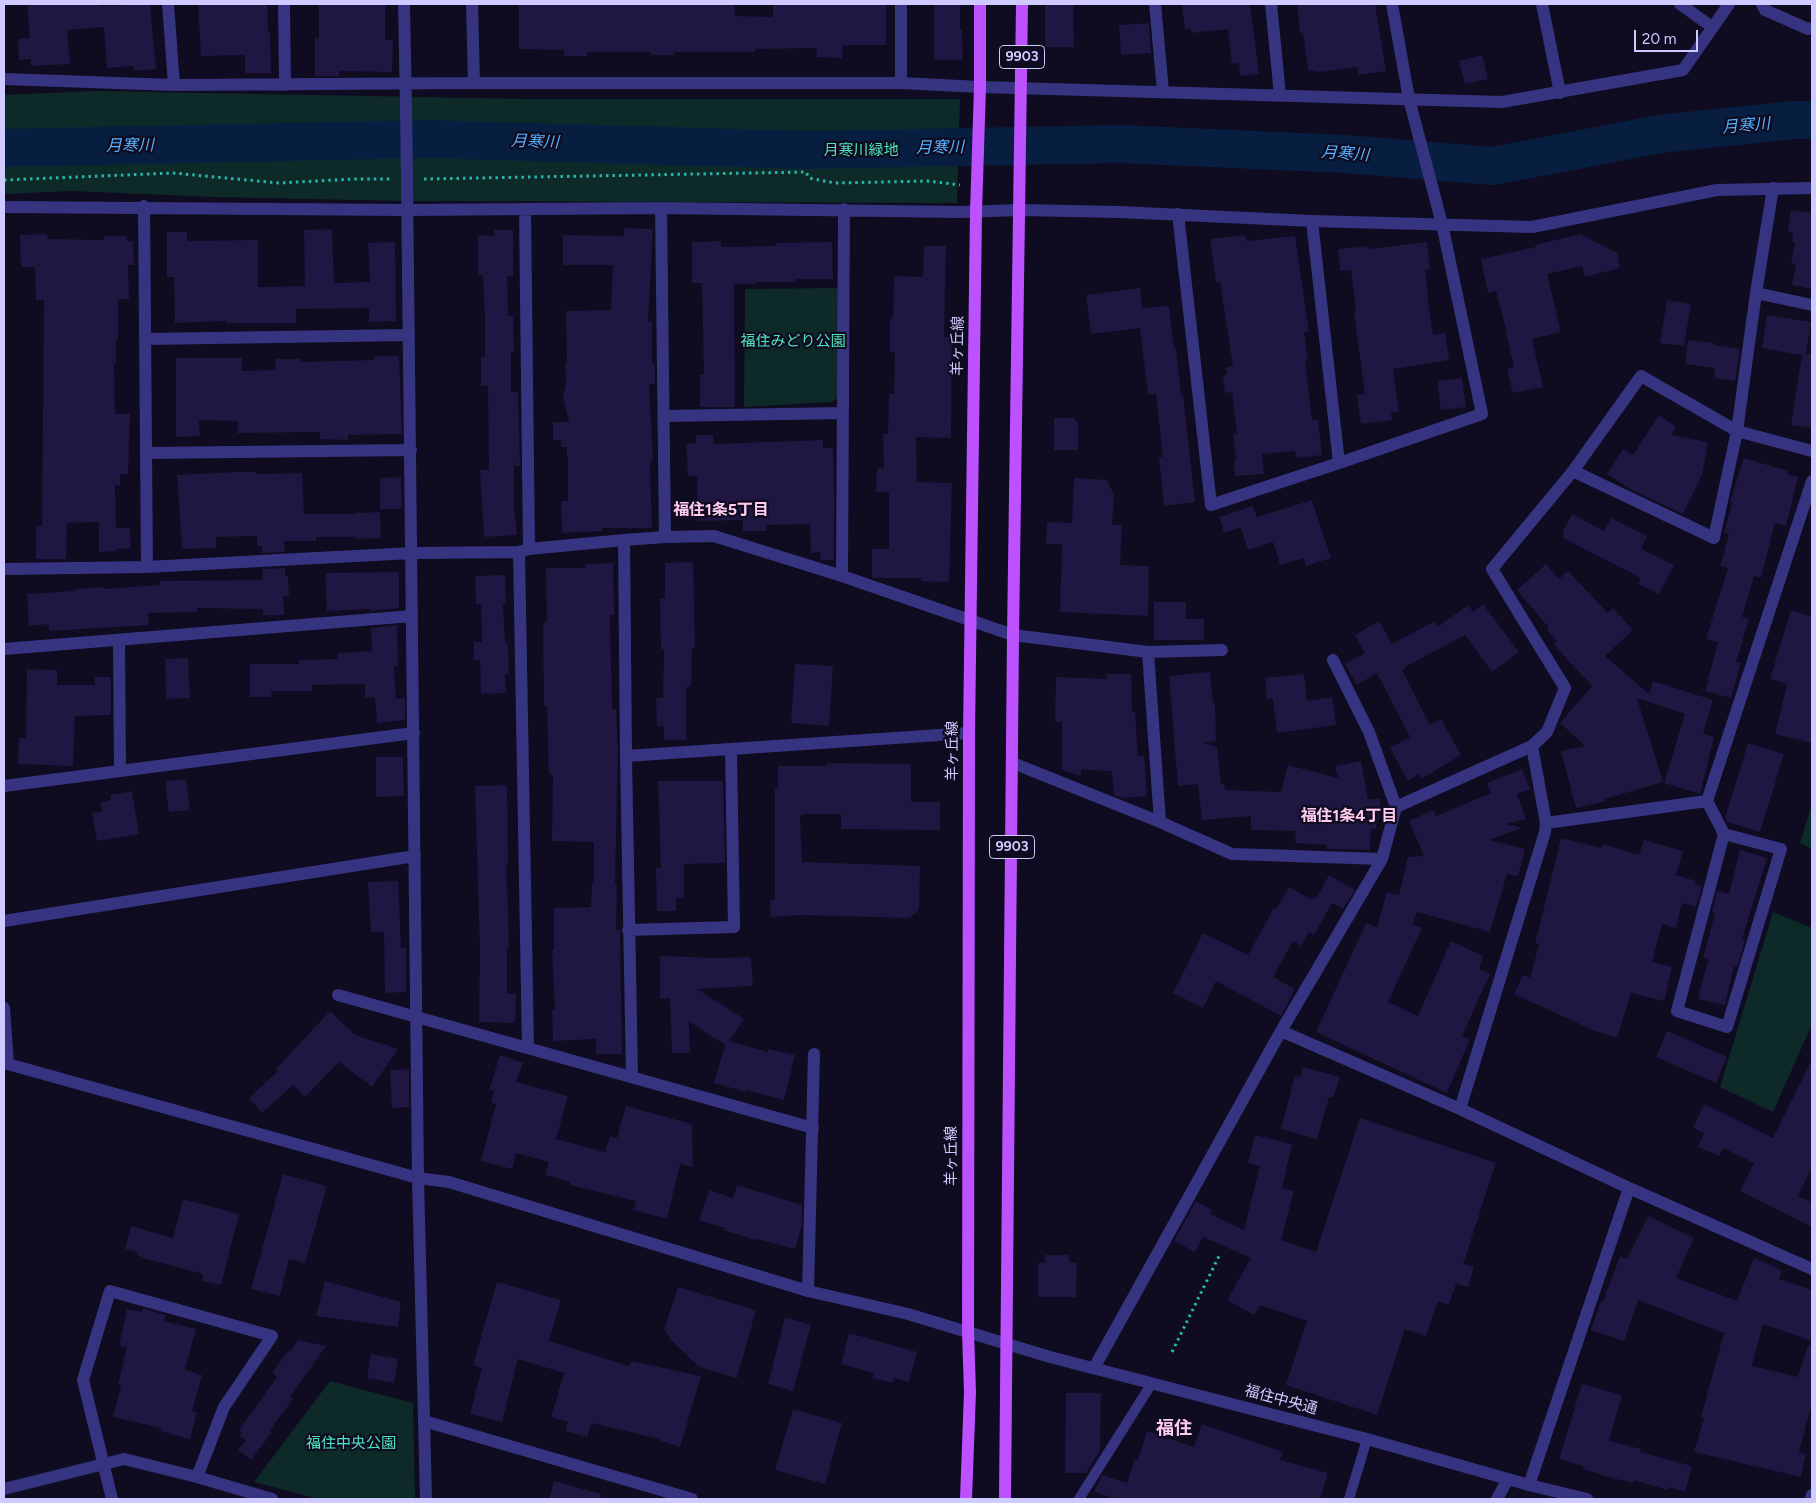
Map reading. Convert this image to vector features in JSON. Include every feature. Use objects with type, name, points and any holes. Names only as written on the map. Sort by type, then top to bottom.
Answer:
[{"type":"main road","name":"羊ヶ丘線","points":[[966,1499],[970,1392],[968,1331],[969,733],[976,212],[980,109],[980,4]]},
{"type":"main road","name":"9903","points":[[1006,1499],[1013,635],[1022,110],[1022,4]]},
{"type":"street","points":[[168,4],[174,85]]},
{"type":"street","points":[[284,4],[285,85]]},
{"type":"street","points":[[404,4],[411,450],[418,1178],[426,1499]]},
{"type":"street","points":[[472,4],[474,83]]},
{"type":"street","points":[[901,4],[901,83]]},
{"type":"street","points":[[1155,4],[1163,91]]},
{"type":"street","points":[[1271,4],[1280,95]]},
{"type":"street","points":[[1178,214],[1211,505],[1482,414],[1442,224],[1412,115],[1392,4]]},
{"type":"street","points":[[1542,4],[1560,93]]},
{"type":"street","points":[[1680,4],[1712,27]]},
{"type":"street","points":[[4,79],[174,85],[901,83],[980,87],[1502,102],[1683,70],[1728,4]]},
{"type":"street","points":[[1762,4],[1764,10],[1808,29],[1812,28]]},
{"type":"street","points":[[1573,471],[1714,538],[1737,431],[1773,188]]},
{"type":"street","points":[[4,207],[144,206],[408,210],[661,208],[960,212],[1020,210],[1532,227],[1717,190],[1812,188]]},
{"type":"street","points":[[144,206],[147,567]]},
{"type":"street","points":[[661,208],[665,536]]},
{"type":"street","points":[[525,210],[524,550],[528,1048]]},
{"type":"street","points":[[842,576],[844,210]]},
{"type":"street","points":[[1312,220],[1339,463]]},
{"type":"street","points":[[1756,293],[1812,305]]},
{"type":"street","points":[[145,339],[409,335]]},
{"type":"street","points":[[1396,807],[1532,746],[1547,732],[1565,688],[1492,569],[1573,471],[1641,376],[1737,431],[1812,451]]},
{"type":"street","points":[[664,416],[843,413]]},
{"type":"street","points":[[147,453],[411,450]]},
{"type":"street","points":[[1724,834],[1781,849],[1727,1027],[1677,1011],[1724,834],[1707,801],[1812,481]]},
{"type":"street","points":[[4,569],[147,567],[412,553],[524,550],[665,536],[714,536],[842,576],[1013,635],[1148,652],[1222,650]]},
{"type":"street","points":[[624,540],[628,930],[632,1076]]},
{"type":"street","points":[[4,649],[412,616]]},
{"type":"street","points":[[119,641],[120,770]]},
{"type":"street","points":[[1148,652],[1160,822]]},
{"type":"street","points":[[1094,1368],[1281,1031],[1382,858],[1396,807],[1369,732],[1333,660]]},
{"type":"street","points":[[4,786],[414,733]]},
{"type":"street","points":[[626,756],[969,733]]},
{"type":"street","points":[[1460,1109],[1545,832],[1546,823],[1532,746]]},
{"type":"street","points":[[628,930],[734,928],[731,750]]},
{"type":"street","points":[[1013,763],[1160,822],[1232,854],[1382,858]]},
{"type":"street","points":[[1546,823],[1707,801]]},
{"type":"street","points":[[4,921],[415,856]]},
{"type":"street","points":[[338,995],[812,1128]]},
{"type":"street","points":[[4,1008],[6,1063]]},
{"type":"street","points":[[1281,1031],[1460,1109],[1629,1188],[1812,1270]]},
{"type":"street","points":[[808,1291],[814,1054]]},
{"type":"street","name":"福住中央通","points":[[6,1063],[418,1178],[449,1182],[808,1291],[908,1314],[1050,1357],[1366,1439],[1528,1485],[1585,1499]]},
{"type":"street","points":[[1528,1485],[1629,1188]]},
{"type":"street","points":[[112,1499],[83,1380],[110,1291],[272,1336],[224,1408],[197,1477]]},
{"type":"street","points":[[424,1421],[692,1499]]},
{"type":"street","points":[[4,1489],[124,1460],[197,1477],[272,1499]]},
{"type":"street","points":[[1497,1499],[1508,1479]]},
{"type":"street","points":[[1811,1499],[1812,1495]]},
{"type":"lane","points":[[1079,1499],[1152,1383]]},
{"type":"lane","points":[[1349,1499],[1366,1439]]},
{"type":"path","points":[[422,179],[806,172],[809,178],[835,183],[928,181],[961,185],[960,212]]},
{"type":"path","points":[[4,180],[173,173],[280,183],[393,179]]},
{"type":"path","points":[[1172,1352],[1220,1254]]},
{"type":"green space","name":"月寒川緑地","points":[[96,91],[529,99],[960,99],[957,203],[405,201],[214,197],[72,191],[4,194],[4,95]]},
{"type":"green space","name":"福住みどり公園","points":[[841,288],[840,396],[832,402],[744,407],[745,289]]},
{"type":"green space","points":[[1812,804],[1812,849],[1800,843]]},
{"type":"green space","points":[[1773,912],[1812,928],[1812,1024],[1773,1112],[1720,1087]]},
{"type":"green space","name":"福住中央公園","points":[[330,1381],[413,1403],[415,1499],[319,1499],[254,1482]]},
{"type":"building","points":[[27,4],[100,4],[100,6],[150,4],[156,69],[134,71],[134,66],[107,68],[104,27],[67,30],[70,64],[31,66],[31,59],[19,60],[18,39],[30,38]]},
{"type":"building","points":[[198,4],[267,4],[271,73],[245,73],[245,55],[201,56]]},
{"type":"building","points":[[319,4],[385,4],[385,40],[393,40],[392,72],[339,71],[339,76],[315,76],[315,38],[319,38]]},
{"type":"building","points":[[519,4],[734,4],[735,16],[773,17],[773,4],[886,4],[886,45],[843,45],[842,58],[816,57],[817,48],[755,49],[755,52],[674,52],[674,55],[651,55],[651,52],[587,52],[587,56],[564,56],[564,50],[519,49]]},
{"type":"building","points":[[934,4],[960,4],[963,60],[934,60]]},
{"type":"building","points":[[1045,4],[1073,4],[1074,47],[1045,47]]},
{"type":"building","points":[[1182,4],[1250,4],[1259,74],[1240,76],[1239,63],[1232,64],[1228,29],[1191,33],[1191,29],[1185,30]]},
{"type":"building","points":[[1297,4],[1375,4],[1386,71],[1358,75],[1357,67],[1320,72],[1308,70],[1303,33],[1300,33]]},
{"type":"building","points":[[1149,23],[1151,53],[1121,55],[1119,25]]},
{"type":"building","points":[[1482,55],[1488,79],[1465,84],[1459,61]]},
{"type":"building","points":[[1791,210],[1812,213],[1812,289],[1792,285],[1796,264],[1791,263],[1795,242],[1792,242],[1793,232],[1788,231]]},
{"type":"building","points":[[624,228],[653,229],[648,322],[652,322],[652,364],[655,364],[655,384],[649,384],[653,461],[650,461],[652,528],[602,528],[602,531],[562,533],[561,501],[568,501],[568,456],[567,447],[561,447],[561,440],[553,440],[553,422],[569,422],[563,396],[566,385],[565,363],[567,363],[566,311],[611,310],[613,265],[563,265],[563,235],[624,236]]},
{"type":"building","points":[[332,229],[334,283],[370,282],[368,243],[395,242],[396,321],[369,322],[369,308],[296,309],[296,323],[226,323],[226,321],[175,323],[174,277],[167,277],[167,232],[187,232],[187,241],[258,240],[258,287],[305,286],[304,230]]},
{"type":"building","points":[[494,230],[513,230],[513,276],[507,276],[508,316],[513,316],[514,352],[511,352],[511,392],[518,392],[520,466],[514,466],[514,507],[517,535],[484,537],[480,470],[489,470],[488,386],[481,386],[481,357],[485,357],[485,317],[483,275],[478,275],[478,235],[494,236]]},
{"type":"building","points":[[47,234],[48,239],[104,240],[104,236],[127,236],[127,241],[133,241],[134,265],[128,265],[129,299],[118,299],[118,339],[116,339],[116,363],[114,363],[115,414],[130,414],[128,474],[120,474],[120,485],[115,485],[116,528],[130,528],[131,548],[99,552],[99,522],[67,523],[66,559],[36,559],[36,526],[42,526],[44,300],[36,300],[35,267],[21,267],[20,235]]},
{"type":"building","points":[[1580,234],[1617,253],[1620,268],[1585,277],[1582,266],[1547,274],[1561,332],[1532,339],[1543,387],[1513,393],[1507,369],[1514,367],[1507,332],[1496,291],[1488,293],[1481,259],[1536,247],[1535,245]]},
{"type":"building","points":[[1245,235],[1246,241],[1295,236],[1309,332],[1304,332],[1308,361],[1305,361],[1312,420],[1318,420],[1322,455],[1296,458],[1295,451],[1262,454],[1264,474],[1235,476],[1234,461],[1236,461],[1233,434],[1237,433],[1232,392],[1225,393],[1223,376],[1227,374],[1226,367],[1233,366],[1220,282],[1216,282],[1210,239]]},
{"type":"building","points":[[721,241],[721,247],[776,246],[776,243],[832,242],[833,279],[795,279],[795,282],[734,284],[735,407],[700,407],[700,375],[704,375],[702,283],[692,283],[692,242]]},
{"type":"building","points":[[1427,242],[1430,269],[1425,270],[1433,335],[1445,333],[1449,360],[1393,369],[1399,412],[1391,413],[1392,420],[1361,424],[1357,395],[1365,394],[1354,312],[1356,311],[1351,270],[1340,271],[1338,249],[1369,246],[1369,249]]},
{"type":"building","points":[[924,246],[946,246],[944,337],[952,337],[951,438],[916,437],[917,482],[952,483],[949,582],[921,581],[922,578],[872,578],[872,549],[889,549],[889,492],[876,492],[877,468],[884,469],[883,434],[888,434],[889,394],[894,394],[895,352],[890,352],[890,319],[893,319],[894,276],[923,277]]},
{"type":"building","points":[[1140,288],[1142,308],[1169,306],[1181,395],[1183,394],[1195,502],[1164,506],[1159,457],[1163,457],[1156,394],[1148,395],[1140,328],[1091,334],[1086,295]]},
{"type":"building","points":[[1667,300],[1691,304],[1684,346],[1660,343]]},
{"type":"building","points":[[1767,315],[1811,322],[1806,354],[1812,354],[1812,428],[1791,425],[1802,355],[1762,348]]},
{"type":"building","points":[[1688,340],[1740,349],[1735,381],[1714,378],[1715,368],[1685,364]]},
{"type":"building","points":[[374,356],[399,356],[402,434],[348,435],[348,440],[320,439],[320,432],[237,433],[238,421],[199,420],[200,436],[176,437],[176,358],[242,358],[242,371],[275,370],[276,359],[300,359],[300,362],[374,360]]},
{"type":"building","points":[[1462,378],[1466,407],[1441,410],[1437,381]]},
{"type":"building","points":[[1659,415],[1676,427],[1671,435],[1708,442],[1702,475],[1683,514],[1632,490],[1607,474],[1623,449],[1633,455]]},
{"type":"building","points":[[1054,418],[1074,418],[1078,424],[1078,450],[1054,450]]},
{"type":"building","points":[[696,435],[713,435],[713,444],[823,440],[823,448],[833,448],[834,560],[821,560],[820,552],[811,553],[810,524],[766,525],[766,531],[743,531],[743,520],[698,521],[697,476],[688,476],[686,444],[696,443]]},
{"type":"building","points":[[1744,458],[1788,471],[1787,474],[1798,477],[1786,526],[1775,523],[1761,578],[1754,576],[1742,617],[1749,619],[1736,662],[1741,663],[1731,698],[1705,691],[1718,642],[1706,639],[1728,568],[1720,566],[1729,534],[1724,533],[1732,503],[1730,502]]},
{"type":"building","points":[[256,472],[256,474],[302,473],[304,514],[380,512],[381,538],[316,537],[316,541],[284,541],[285,552],[262,553],[262,546],[257,546],[257,536],[216,537],[216,548],[182,549],[177,475]]},
{"type":"building","points":[[401,477],[402,509],[380,509],[380,478]]},
{"type":"building","points":[[1074,478],[1107,480],[1114,495],[1112,525],[1122,525],[1120,565],[1149,566],[1148,616],[1060,612],[1062,544],[1046,544],[1047,522],[1072,523]]},
{"type":"building","points":[[1312,500],[1331,558],[1306,566],[1304,558],[1280,565],[1273,542],[1248,550],[1241,527],[1224,533],[1219,517],[1253,506],[1257,517]]},
{"type":"building","points":[[1572,514],[1604,531],[1611,518],[1647,536],[1641,549],[1674,565],[1659,594],[1638,584],[1641,578],[1563,538],[1563,531]]},
{"type":"building","points":[[693,562],[695,648],[692,648],[691,687],[686,687],[686,740],[664,740],[664,726],[657,726],[656,698],[663,698],[664,649],[661,649],[660,599],[665,598],[665,563]]},
{"type":"building","points":[[613,563],[614,615],[610,615],[612,709],[616,709],[618,751],[615,884],[617,884],[616,930],[620,930],[622,1054],[596,1054],[596,1039],[553,1041],[552,1010],[555,1010],[552,950],[554,950],[554,908],[591,907],[592,884],[594,884],[594,842],[552,841],[553,775],[549,775],[547,706],[544,706],[543,623],[547,623],[546,568],[585,568],[585,564]]},
{"type":"building","points":[[1546,564],[1559,579],[1568,571],[1608,613],[1613,608],[1633,630],[1605,656],[1649,694],[1653,681],[1713,700],[1703,733],[1714,737],[1700,794],[1664,783],[1685,714],[1637,698],[1663,782],[1605,799],[1606,801],[1576,808],[1561,751],[1585,746],[1560,723],[1592,686],[1554,645],[1557,641],[1547,630],[1549,628],[1517,590]]},
{"type":"building","points":[[285,568],[285,576],[288,576],[289,596],[283,596],[284,615],[263,615],[263,609],[197,608],[197,612],[148,613],[149,625],[49,631],[49,624],[29,626],[27,594],[103,587],[103,589],[160,585],[160,581],[263,580],[262,569]]},
{"type":"building","points":[[399,572],[399,608],[370,611],[370,609],[327,611],[325,573]]},
{"type":"building","points":[[505,575],[506,604],[503,604],[505,643],[508,643],[509,674],[505,674],[506,693],[481,694],[480,660],[474,660],[474,642],[482,642],[481,604],[476,604],[475,576]]},
{"type":"building","points":[[1154,602],[1186,602],[1186,619],[1204,619],[1204,640],[1154,640]]},
{"type":"building","points":[[1483,604],[1519,652],[1492,672],[1465,635],[1402,670],[1430,725],[1441,719],[1461,755],[1421,779],[1419,774],[1408,781],[1390,748],[1410,737],[1377,673],[1357,685],[1345,664],[1365,653],[1355,635],[1379,621],[1392,644],[1435,621],[1438,627],[1468,605],[1473,612]]},
{"type":"building","points":[[1791,610],[1812,617],[1812,743],[1775,734],[1787,684],[1770,679]]},
{"type":"building","points":[[397,625],[398,666],[394,666],[396,699],[405,698],[405,720],[377,723],[375,697],[365,698],[365,684],[312,685],[312,691],[271,691],[272,697],[250,697],[250,664],[299,664],[299,660],[339,659],[338,653],[372,651],[371,628]]},
{"type":"building","points":[[188,658],[190,698],[166,699],[165,659]]},
{"type":"building","points":[[795,664],[833,666],[829,726],[791,723]]},
{"type":"building","points":[[27,669],[57,670],[57,685],[95,685],[95,677],[111,677],[111,715],[75,716],[73,766],[18,764],[19,738],[26,738]]},
{"type":"building","points":[[1210,672],[1213,703],[1215,703],[1216,741],[1204,743],[1217,747],[1221,784],[1224,784],[1225,790],[1281,792],[1288,765],[1338,778],[1335,766],[1361,761],[1368,799],[1380,799],[1379,820],[1377,820],[1376,829],[1371,828],[1370,850],[1327,849],[1327,845],[1295,843],[1296,831],[1251,830],[1251,816],[1202,820],[1198,784],[1178,786],[1169,676]]},
{"type":"building","points":[[1107,674],[1131,674],[1132,712],[1135,712],[1138,756],[1144,756],[1147,796],[1122,798],[1114,795],[1112,771],[1081,770],[1081,776],[1062,770],[1062,722],[1055,722],[1056,677],[1107,679]]},
{"type":"building","points":[[1304,674],[1307,701],[1332,697],[1336,725],[1277,733],[1273,699],[1267,699],[1265,678]]},
{"type":"building","points":[[1748,743],[1784,754],[1760,832],[1727,822],[1725,818]]},
{"type":"building","points":[[376,757],[403,757],[404,796],[376,797]]},
{"type":"building","points":[[827,763],[911,764],[911,802],[940,802],[940,830],[841,829],[841,814],[800,815],[802,862],[920,866],[919,909],[909,918],[802,915],[771,917],[770,900],[775,899],[775,789],[778,789],[778,766],[827,766]]},
{"type":"building","points":[[1522,769],[1530,789],[1517,794],[1526,819],[1506,824],[1522,828],[1489,840],[1525,849],[1518,876],[1507,874],[1490,932],[1417,912],[1413,924],[1422,928],[1388,1002],[1418,1016],[1451,941],[1483,956],[1479,969],[1490,974],[1462,1036],[1470,1039],[1447,1093],[1316,1032],[1366,923],[1377,927],[1387,892],[1399,895],[1408,857],[1424,856],[1409,821],[1433,810],[1436,816],[1491,793],[1487,783]]},
{"type":"building","points":[[186,779],[190,810],[169,812],[165,781]]},
{"type":"building","points":[[658,781],[723,781],[725,863],[684,864],[684,898],[676,898],[676,911],[657,911],[656,868],[661,868]]},
{"type":"building","points":[[507,785],[508,865],[506,865],[509,948],[507,948],[507,994],[516,994],[515,1023],[479,1022],[480,952],[475,786]]},
{"type":"building","points":[[132,791],[139,834],[97,841],[92,813],[102,812],[100,802],[111,800],[110,795]]},
{"type":"building","points":[[1561,838],[1601,848],[1603,844],[1639,855],[1644,840],[1683,851],[1676,875],[1696,881],[1695,885],[1702,886],[1696,907],[1682,903],[1676,928],[1662,924],[1652,962],[1672,967],[1664,1001],[1631,993],[1617,1038],[1595,1031],[1514,994],[1523,975],[1530,978],[1539,944],[1535,944]]},
{"type":"building","points":[[1740,850],[1767,858],[1742,939],[1745,940],[1737,967],[1734,966],[1725,1005],[1698,999],[1708,960],[1703,958],[1715,913],[1712,912],[1717,891],[1729,894]]},
{"type":"building","points":[[1329,875],[1355,890],[1343,909],[1332,903],[1314,935],[1309,932],[1301,946],[1293,941],[1273,977],[1295,989],[1281,1016],[1216,981],[1203,1008],[1173,993],[1203,933],[1248,955],[1274,908],[1276,909],[1289,887],[1312,900],[1314,897],[1317,898]]},
{"type":"building","points":[[398,881],[401,948],[406,948],[406,992],[385,993],[384,932],[371,932],[368,882]]},
{"type":"building","points":[[660,956],[751,957],[753,986],[697,989],[744,1019],[729,1041],[768,1052],[768,1049],[795,1055],[784,1100],[714,1083],[725,1045],[689,1021],[690,1053],[672,1053],[670,998],[660,999]]},
{"type":"building","points":[[330,1011],[355,1035],[398,1049],[372,1087],[339,1062],[305,1097],[293,1085],[262,1113],[249,1098],[278,1071],[276,1069]]},
{"type":"building","points":[[1667,1031],[1727,1057],[1716,1083],[1656,1057]]},
{"type":"building","points":[[500,1055],[523,1063],[516,1082],[568,1096],[556,1139],[605,1152],[610,1136],[617,1138],[626,1106],[692,1124],[693,1167],[680,1164],[667,1219],[633,1210],[636,1201],[570,1185],[571,1182],[545,1175],[549,1162],[516,1153],[512,1169],[481,1161],[496,1104],[491,1102],[494,1091],[489,1090]]},
{"type":"building","points":[[1812,1059],[1812,1167],[1798,1196],[1812,1202],[1812,1227],[1740,1191],[1754,1163],[1723,1148],[1719,1156],[1698,1147],[1704,1133],[1693,1128],[1704,1104],[1773,1138]]},
{"type":"building","points":[[1303,1067],[1340,1077],[1333,1098],[1329,1097],[1317,1139],[1281,1129],[1295,1076],[1300,1077]]},
{"type":"building","points":[[409,1069],[409,1107],[392,1108],[390,1070]]},
{"type":"building","points":[[1360,1118],[1496,1163],[1463,1264],[1474,1267],[1468,1287],[1456,1284],[1449,1305],[1438,1301],[1426,1336],[1405,1329],[1377,1415],[1286,1385],[1307,1321],[1260,1305],[1254,1315],[1227,1300],[1251,1258],[1203,1237],[1195,1252],[1174,1241],[1196,1201],[1212,1210],[1210,1214],[1244,1230],[1260,1166],[1248,1163],[1255,1135],[1292,1144],[1282,1188],[1294,1191],[1281,1240],[1316,1252]]},
{"type":"building","points":[[283,1174],[327,1186],[305,1263],[289,1259],[280,1296],[251,1289]]},
{"type":"building","points":[[737,1185],[802,1205],[802,1225],[795,1249],[756,1240],[699,1220],[709,1190],[733,1198]]},
{"type":"building","points":[[183,1199],[239,1214],[221,1285],[202,1281],[203,1274],[143,1258],[137,1255],[138,1252],[125,1249],[131,1226],[173,1238]]},
{"type":"building","points":[[1648,1216],[1694,1238],[1676,1278],[1737,1301],[1754,1258],[1782,1270],[1779,1279],[1812,1290],[1812,1341],[1763,1324],[1752,1366],[1798,1377],[1808,1345],[1812,1345],[1812,1403],[1799,1452],[1806,1454],[1801,1477],[1694,1452],[1704,1418],[1701,1417],[1724,1333],[1638,1300],[1624,1341],[1591,1330],[1620,1256],[1627,1259]]},
{"type":"building","points":[[1045,1255],[1069,1255],[1069,1263],[1077,1263],[1076,1297],[1038,1297],[1038,1263],[1045,1263]]},
{"type":"building","points":[[325,1281],[401,1302],[398,1327],[316,1316]]},
{"type":"building","points":[[497,1282],[561,1300],[549,1341],[629,1366],[631,1361],[701,1376],[680,1447],[660,1439],[591,1423],[587,1437],[565,1431],[568,1422],[551,1417],[564,1373],[518,1359],[502,1422],[470,1414],[482,1368],[473,1365]]},
{"type":"building","points":[[678,1287],[756,1310],[737,1378],[699,1367],[671,1340],[664,1329]]},
{"type":"building","points":[[143,1308],[165,1315],[164,1321],[196,1329],[185,1370],[202,1375],[192,1411],[197,1412],[190,1439],[160,1431],[161,1428],[113,1417],[121,1385],[118,1384],[127,1347],[119,1346],[127,1309],[142,1312]]},
{"type":"building","points":[[785,1317],[811,1325],[793,1391],[768,1384]]},
{"type":"building","points":[[849,1333],[917,1352],[909,1382],[894,1378],[893,1383],[872,1378],[874,1373],[841,1364]]},
{"type":"building","points":[[298,1340],[326,1346],[290,1397],[293,1399],[270,1430],[272,1432],[251,1460],[238,1450],[246,1440],[240,1436],[242,1433],[239,1430],[277,1377],[272,1373]]},
{"type":"building","points":[[371,1354],[398,1359],[394,1383],[367,1378]]},
{"type":"building","points":[[1582,1384],[1622,1395],[1609,1441],[1641,1449],[1640,1452],[1692,1466],[1685,1492],[1669,1487],[1668,1490],[1633,1480],[1633,1483],[1608,1477],[1583,1469],[1583,1466],[1559,1459]]},
{"type":"building","points":[[1066,1393],[1101,1393],[1100,1450],[1086,1473],[1065,1473]]},
{"type":"building","points":[[793,1409],[842,1423],[825,1484],[775,1470]]},
{"type":"building","points":[[1202,1424],[1283,1452],[1280,1460],[1328,1473],[1320,1499],[1117,1499],[1094,1492],[1102,1475],[1127,1483],[1135,1459],[1138,1460],[1147,1431],[1194,1447]]},
{"type":"building","points":[[554,1481],[601,1494],[601,1499],[549,1499]]},
{"type":"waterway","name":"月寒川","points":[[4,148],[424,139],[807,150],[1121,144],[1345,154],[1493,166],[1660,134],[1793,120],[1812,120]]},
{"type":"district","name":"福住1条5丁目","points":[[721,510]]},
{"type":"district","name":"福住1条4丁目","points":[[1349,816]]},
{"type":"district","name":"福住","points":[[1174,1429]]}]
